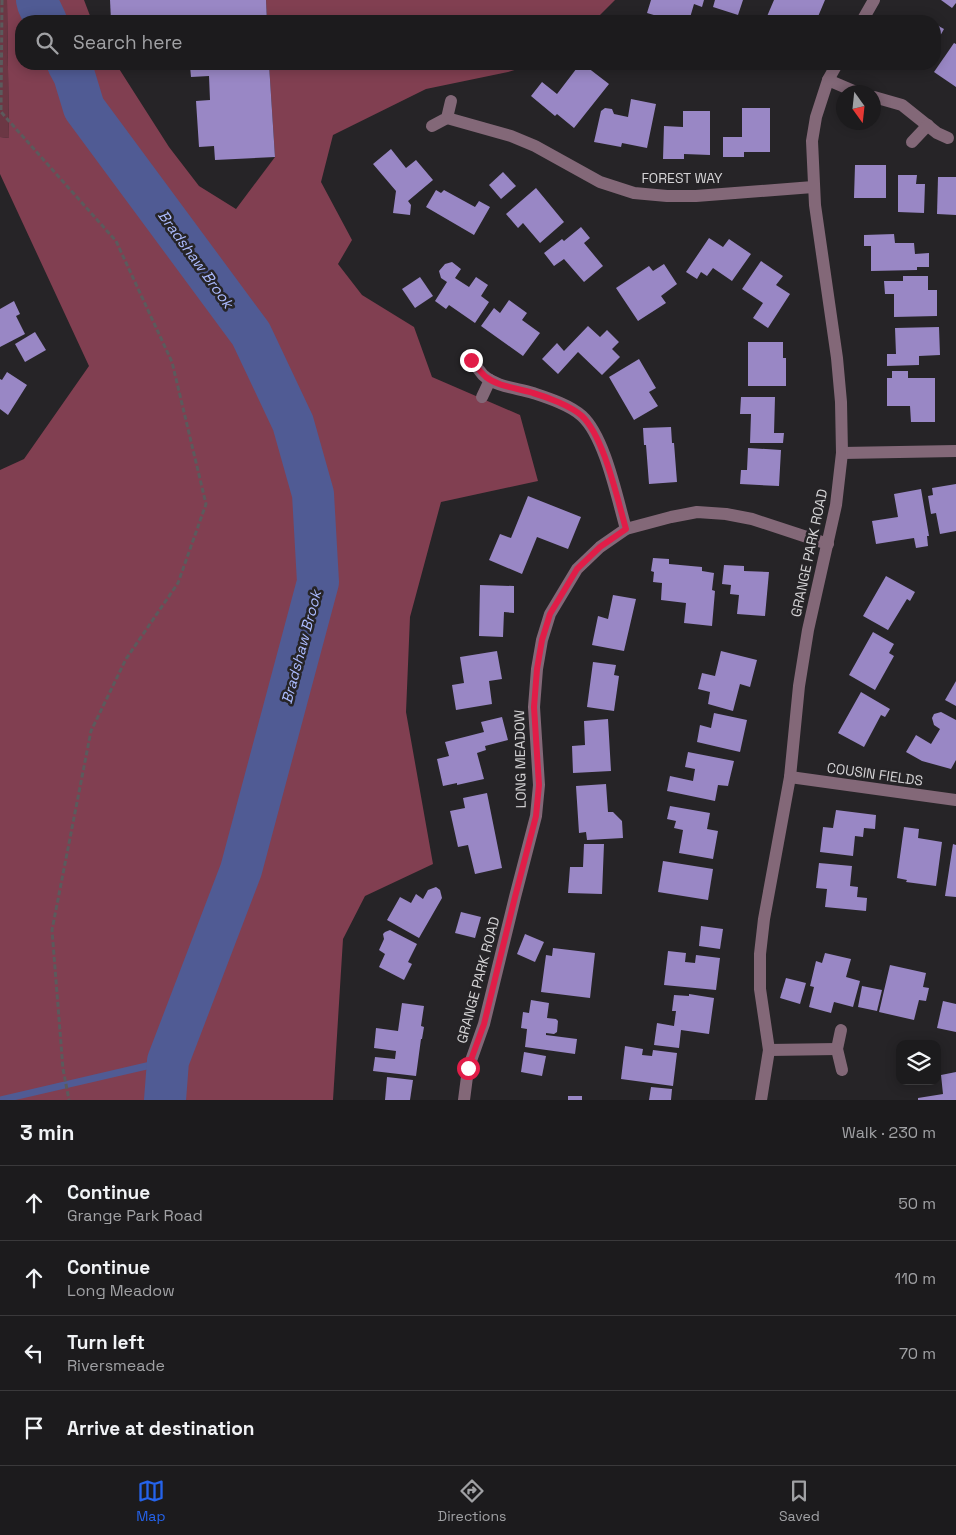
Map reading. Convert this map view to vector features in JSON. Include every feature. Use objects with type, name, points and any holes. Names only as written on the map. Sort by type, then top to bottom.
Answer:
[{"type":"street","points":[[865,15],[874,0]]},
{"type":"street","name":"GRANGE PARK ROAD","points":[[761,1100],[769,1050],[760,989],[760,954],[764,918],[790,777],[798,686],[808,630],[836,505],[842,453],[841,402],[837,358],[813,186],[812,141],[816,117],[828,80],[834,70]]},
{"type":"street","points":[[828,80],[840,85]]},
{"type":"street","points":[[881,99],[902,105],[937,133],[948,138]]},
{"type":"street","points":[[432,126],[447,118],[451,101]]},
{"type":"street","name":"FOREST WAY","points":[[447,118],[511,136],[534,146],[600,182],[634,193],[696,196],[813,186]]},
{"type":"street","points":[[912,142],[928,125]]},
{"type":"street","points":[[471,360],[484,376],[490,380],[534,393],[581,415],[594,431],[602,449],[626,529]]},
{"type":"street","points":[[482,397],[490,380]]},
{"type":"street","points":[[842,453],[956,451]]},
{"type":"street","name":"LONG MEADOW","points":[[515,897],[536,816],[539,785],[534,707],[537,669],[542,640],[550,614],[577,569],[600,547],[626,529],[697,512],[726,514],[752,519],[828,544]]},
{"type":"street","name":"COUSIN FIELDS","points":[[790,777],[956,800]]},
{"type":"street","name":"GRANGE PARK ROAD","points":[[464,1100],[468,1068],[484,1024],[515,897]]},
{"type":"street","points":[[842,1030],[837,1049],[842,1070]]},
{"type":"street","points":[[769,1050],[837,1049]]},
{"type":"path","points":[[2,0],[1,111],[116,241],[172,362],[206,504],[178,583],[126,659],[91,731],[52,930],[63,1069],[69,1100]]},
{"type":"shaded area","points":[[0,0],[7,0],[9,138],[0,137]]},
{"type":"shaded area","points":[[7,0],[84,0],[90,15],[15,15],[15,70],[120,70],[169,147],[199,186],[236,209],[275,157],[269,70],[514,70],[426,89],[333,135],[321,182],[352,240],[338,264],[362,295],[414,327],[432,377],[520,415],[538,481],[441,502],[410,617],[406,712],[433,864],[365,896],[343,939],[333,1100],[0,1100],[0,470],[24,459],[89,366],[0,174],[0,137],[9,138]]},
{"type":"shaded area","points":[[266,0],[615,0],[600,15],[267,15]]},
{"type":"building","points":[[110,0],[266,0],[267,15],[111,15]]},
{"type":"building","points":[[651,0],[704,0],[702,7],[694,4],[691,15],[654,15],[647,13]]},
{"type":"building","points":[[715,0],[743,0],[738,15],[713,7]]},
{"type":"building","points":[[774,0],[825,0],[819,15],[768,15]]},
{"type":"building","points":[[941,0],[956,0],[956,3],[952,8]]},
{"type":"building","points":[[954,43],[956,44],[956,87],[934,72],[935,70],[941,70],[941,62]]},
{"type":"building","points":[[190,70],[269,70],[275,157],[215,160],[214,146],[199,147],[196,101],[210,100],[209,76],[191,77]]},
{"type":"building","points":[[575,70],[591,70],[609,84],[574,128],[557,114],[555,116],[531,96],[542,82],[557,94]]},
{"type":"building","points":[[631,99],[656,104],[647,148],[622,143],[621,147],[594,142],[601,111],[605,108],[612,109],[614,114],[628,117]]},
{"type":"building","points":[[742,108],[770,108],[770,152],[744,152],[744,157],[723,157],[723,137],[742,137]]},
{"type":"building","points":[[683,111],[710,111],[710,155],[684,154],[684,159],[663,159],[664,126],[683,127]]},
{"type":"building","points":[[391,149],[406,168],[416,160],[433,180],[408,201],[411,205],[410,215],[393,213],[396,191],[373,164]]},
{"type":"building","points":[[855,165],[886,165],[886,198],[854,198]]},
{"type":"building","points":[[503,172],[516,186],[501,199],[489,185]]},
{"type":"building","points":[[898,175],[917,175],[916,184],[925,184],[924,213],[898,212]]},
{"type":"building","points":[[938,177],[956,177],[956,215],[937,214]]},
{"type":"building","points":[[536,188],[564,222],[540,243],[523,223],[518,228],[506,214]]},
{"type":"building","points":[[436,190],[441,193],[444,190],[475,207],[479,201],[490,207],[474,235],[426,207]]},
{"type":"building","points":[[581,227],[590,238],[584,243],[603,266],[584,282],[564,259],[554,266],[544,253],[562,239],[564,241]]},
{"type":"building","points":[[894,234],[895,243],[914,243],[915,254],[929,253],[929,267],[917,267],[917,270],[871,271],[871,246],[864,246],[864,235]]},
{"type":"building","points":[[709,238],[723,247],[729,239],[751,254],[732,281],[713,268],[707,276],[701,272],[697,279],[686,272]]},
{"type":"building","points":[[761,261],[783,276],[776,285],[790,294],[768,328],[753,318],[763,303],[742,289]]},
{"type":"building","points":[[452,262],[461,269],[455,278],[469,287],[476,277],[488,285],[481,296],[489,302],[475,323],[449,305],[446,309],[435,301],[447,282],[441,278],[439,271],[445,264]]},
{"type":"building","points":[[664,264],[677,284],[661,296],[666,303],[638,321],[616,288],[649,266],[653,271]]},
{"type":"building","points":[[903,276],[928,276],[928,290],[937,290],[937,316],[894,317],[894,294],[885,294],[884,281],[903,281]]},
{"type":"building","points":[[420,277],[433,296],[415,308],[402,289]]},
{"type":"building","points":[[509,300],[527,313],[522,320],[540,333],[523,356],[481,326],[494,308],[500,313]]},
{"type":"building","points":[[14,301],[20,314],[16,316],[25,334],[0,347],[0,309]]},
{"type":"building","points":[[588,326],[600,337],[607,330],[619,342],[612,349],[620,357],[602,375],[578,352],[558,374],[542,359],[557,343],[564,351]]},
{"type":"building","points":[[939,327],[940,355],[919,356],[919,365],[887,366],[887,354],[896,354],[895,328]]},
{"type":"building","points":[[35,332],[46,350],[25,362],[15,344]]},
{"type":"building","points":[[748,342],[783,342],[783,358],[786,358],[786,386],[748,386]]},
{"type":"building","points":[[639,359],[656,388],[649,392],[658,406],[634,420],[609,377]]},
{"type":"building","points":[[892,371],[908,371],[908,378],[935,378],[935,422],[911,422],[910,406],[887,406],[887,378],[892,378]]},
{"type":"building","points":[[7,372],[27,385],[8,415],[0,409],[0,379],[2,380]]},
{"type":"building","points":[[741,397],[775,397],[774,433],[784,433],[783,443],[750,443],[751,414],[740,414]]},
{"type":"building","points":[[671,427],[677,482],[649,484],[643,428]]},
{"type":"building","points":[[748,448],[781,450],[779,486],[740,484],[741,470],[747,470]]},
{"type":"building","points":[[956,484],[956,531],[940,534],[936,513],[931,514],[928,496],[933,495],[932,488]]},
{"type":"building","points":[[921,489],[929,536],[927,536],[928,546],[916,548],[914,538],[876,544],[872,521],[898,517],[894,494]]},
{"type":"building","points":[[528,496],[581,517],[568,549],[537,537],[522,574],[489,560],[500,534],[511,538]]},
{"type":"building","points":[[653,558],[669,559],[669,564],[702,567],[702,571],[714,573],[712,590],[715,591],[712,626],[684,623],[686,603],[661,600],[662,583],[653,582],[654,572],[651,571]]},
{"type":"building","points":[[724,565],[744,566],[744,571],[769,572],[765,616],[737,614],[739,595],[730,594],[731,585],[722,584]]},
{"type":"building","points":[[886,576],[915,592],[910,601],[907,599],[888,630],[863,616]]},
{"type":"building","points":[[480,585],[514,586],[514,613],[504,612],[503,637],[479,636]]},
{"type":"building","points":[[613,595],[636,599],[624,651],[592,645],[598,616],[608,619]]},
{"type":"building","points":[[873,632],[894,644],[889,653],[894,656],[875,690],[849,675]]},
{"type":"building","points":[[497,651],[502,679],[489,681],[492,704],[456,710],[452,685],[464,683],[460,657]]},
{"type":"building","points":[[721,651],[757,660],[750,687],[740,684],[733,711],[708,704],[710,692],[698,689],[702,673],[715,676]]},
{"type":"building","points":[[593,662],[616,665],[614,675],[619,676],[614,711],[587,707]]},
{"type":"building","points":[[956,681],[956,706],[945,700]]},
{"type":"building","points":[[861,692],[890,709],[885,717],[881,715],[864,747],[838,733]]},
{"type":"building","points":[[941,712],[956,720],[956,760],[951,769],[922,761],[906,752],[916,735],[931,744],[940,729],[934,725],[932,718],[934,714]]},
{"type":"building","points":[[714,713],[747,720],[740,752],[697,742],[700,725],[711,728]]},
{"type":"building","points":[[502,717],[508,740],[485,746],[486,750],[477,753],[484,779],[443,786],[437,759],[449,756],[445,742],[484,732],[481,722]]},
{"type":"building","points":[[608,719],[611,771],[573,773],[572,746],[585,745],[584,721]]},
{"type":"building","points":[[688,752],[734,761],[728,786],[718,785],[715,801],[667,791],[670,776],[693,781],[695,769],[685,767]]},
{"type":"building","points":[[606,784],[608,812],[613,812],[622,821],[623,838],[587,840],[586,832],[579,833],[576,786]]},
{"type":"building","points":[[487,793],[502,868],[475,874],[468,845],[458,847],[450,811],[465,808],[463,798]]},
{"type":"building","points":[[670,806],[710,813],[707,829],[718,831],[713,859],[679,853],[683,830],[674,828],[676,821],[667,819]]},
{"type":"building","points":[[836,810],[876,815],[875,829],[864,828],[863,837],[855,836],[853,856],[820,852],[823,827],[833,828]]},
{"type":"building","points":[[904,827],[919,829],[918,838],[942,842],[936,886],[906,882],[907,880],[897,878]]},
{"type":"building","points":[[584,844],[604,844],[602,894],[568,893],[570,867],[583,867]]},
{"type":"building","points":[[953,844],[956,845],[956,897],[945,896]]},
{"type":"building","points":[[663,861],[713,869],[708,900],[658,892]]},
{"type":"building","points":[[819,863],[852,866],[850,886],[858,887],[857,897],[867,898],[866,911],[825,907],[827,889],[816,888]]},
{"type":"building","points":[[436,887],[440,890],[442,898],[419,938],[387,920],[400,897],[411,903],[416,894],[423,899],[428,890]]},
{"type":"building","points":[[461,912],[481,917],[475,938],[455,933]]},
{"type":"building","points":[[701,926],[723,929],[720,949],[699,946]]},
{"type":"building","points":[[390,930],[417,944],[408,962],[412,964],[404,980],[379,967],[385,954],[379,950],[384,939],[383,934]]},
{"type":"building","points":[[525,934],[544,942],[535,962],[517,954]]},
{"type":"building","points":[[553,948],[595,953],[590,998],[541,992],[546,955],[552,956]]},
{"type":"building","points":[[668,951],[686,953],[685,962],[695,963],[696,955],[720,958],[716,990],[664,985]]},
{"type":"building","points":[[825,953],[851,959],[846,977],[860,981],[853,1007],[834,1002],[831,1013],[809,1007],[814,987],[810,986],[816,961],[822,963]]},
{"type":"building","points":[[890,965],[926,973],[923,987],[929,988],[926,1001],[919,1000],[914,1020],[879,1012]]},
{"type":"building","points":[[786,978],[806,983],[800,1004],[780,998]]},
{"type":"building","points":[[862,986],[882,990],[877,1011],[858,1007]]},
{"type":"building","points":[[689,994],[714,998],[709,1034],[681,1030],[679,1048],[654,1045],[657,1023],[674,1026],[676,1011],[672,1011],[674,995],[689,996]]},
{"type":"building","points":[[531,1000],[549,1003],[547,1018],[558,1021],[557,1032],[554,1034],[546,1033],[546,1035],[577,1039],[575,1054],[525,1047],[527,1029],[521,1028],[523,1012],[529,1013]]},
{"type":"building","points":[[943,1001],[956,1004],[956,1032],[937,1028]]},
{"type":"building","points":[[402,1003],[424,1006],[421,1026],[424,1027],[416,1076],[373,1071],[375,1057],[395,1059],[396,1051],[374,1048],[376,1028],[398,1031]]},
{"type":"building","points":[[625,1046],[643,1049],[642,1055],[652,1056],[653,1050],[677,1053],[673,1086],[621,1079]]},
{"type":"building","points":[[524,1052],[546,1056],[542,1076],[521,1072]]},
{"type":"building","points":[[956,1072],[956,1100],[918,1100],[918,1098],[943,1094],[941,1075]]},
{"type":"building","points":[[387,1077],[413,1080],[410,1100],[385,1100]]},
{"type":"building","points":[[651,1087],[672,1089],[671,1100],[649,1100]]},
{"type":"building","points":[[568,1096],[582,1096],[582,1100],[568,1100]]},
{"type":"waterway","name":"Bradshaw Brook","points":[[37,0],[43,15]]},
{"type":"waterway","name":"Bradshaw Brook","points":[[71,70],[84,108],[251,334],[293,423],[313,494],[318,582],[241,870],[168,1061],[165,1100]]},
{"type":"waterway","points":[[0,1100],[168,1061]]},
{"type":"route","points":[[468,1068],[484,1024],[536,816],[539,785],[534,707],[537,669],[542,640],[550,614],[577,569],[600,547],[626,529],[602,449],[594,431],[581,415],[534,393],[490,380],[484,376],[471,360]]}]
